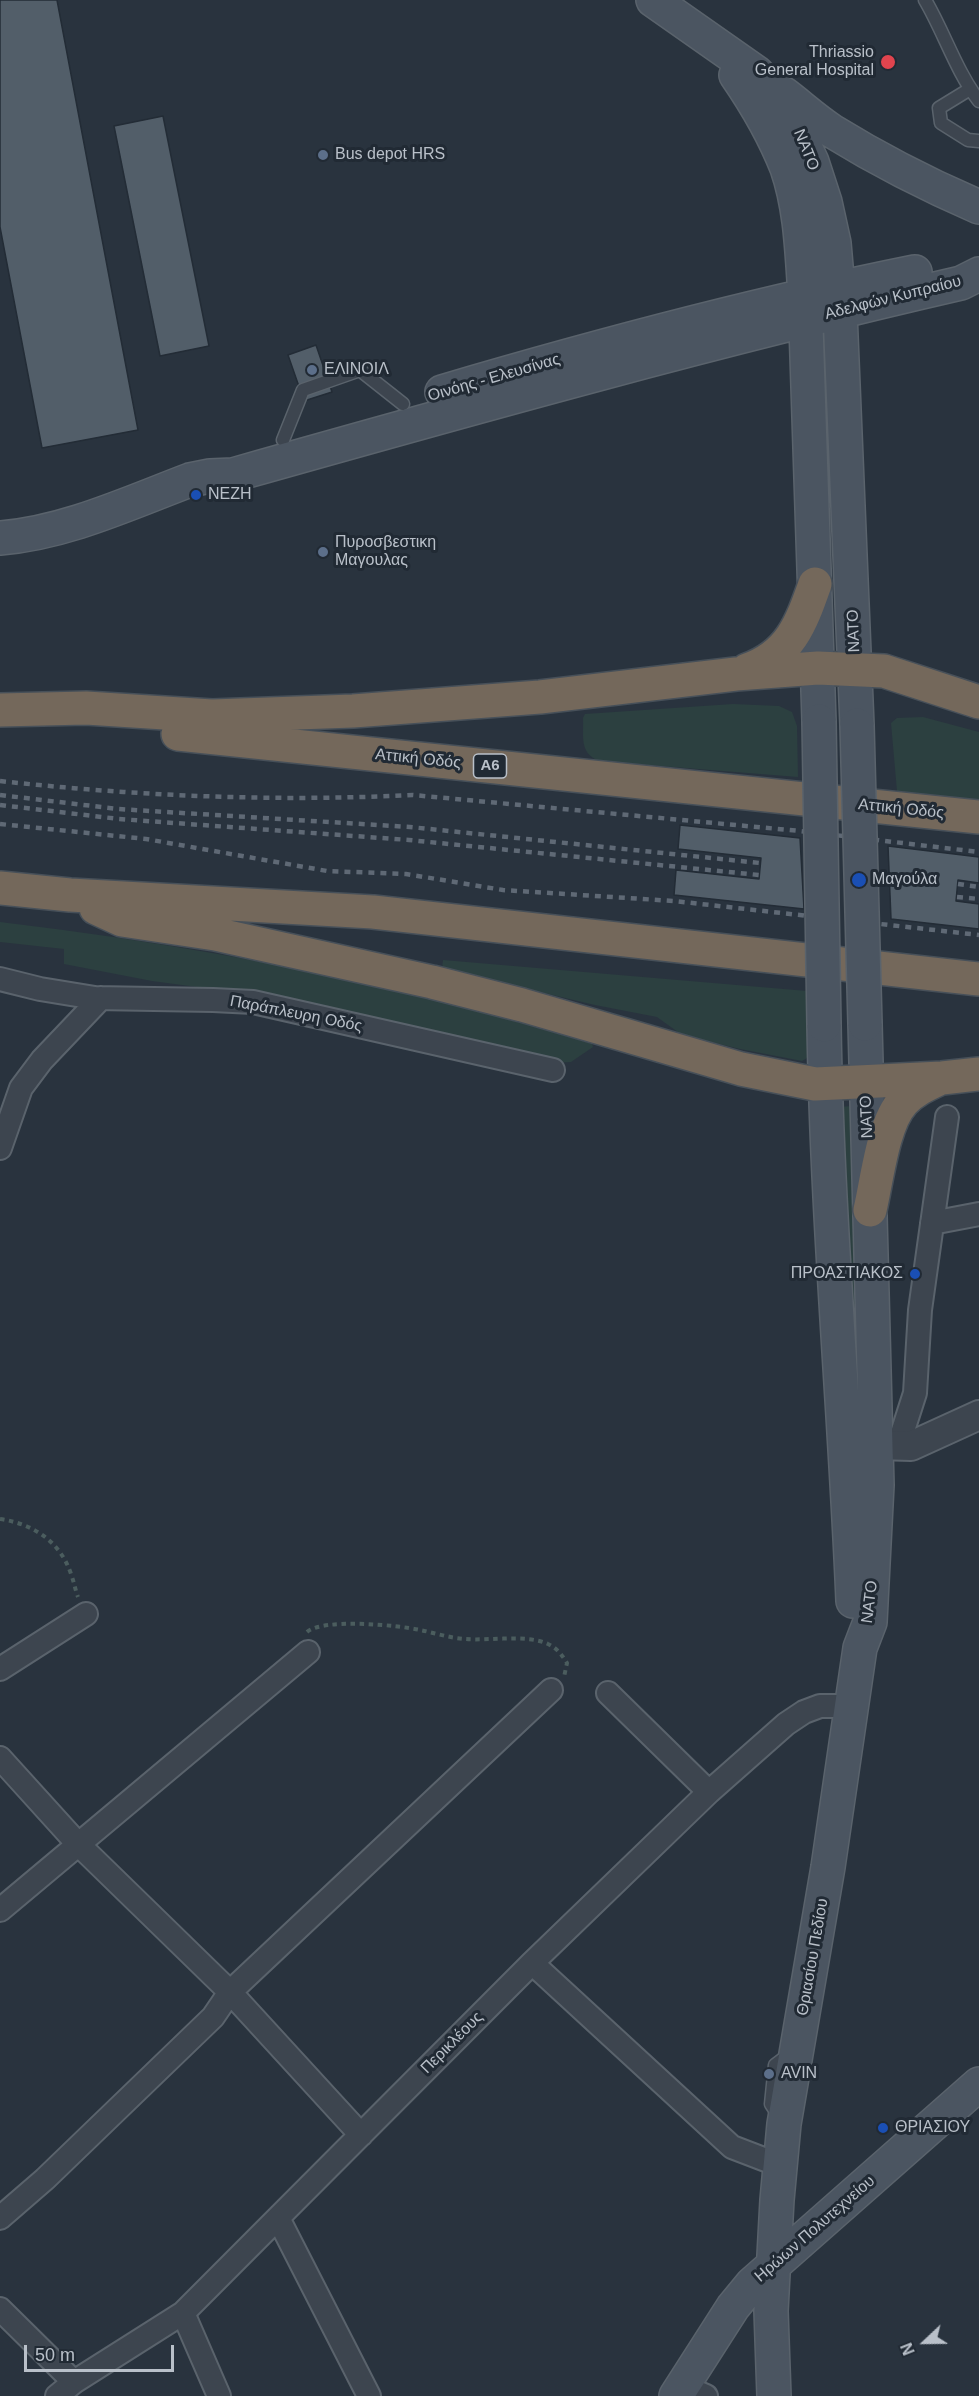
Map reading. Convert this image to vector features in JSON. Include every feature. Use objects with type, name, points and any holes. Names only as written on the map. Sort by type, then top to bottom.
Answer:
[{"type":"highway","points":[[736,674],[761,665],[778,654],[788,643],[806,611],[815,584]]},
{"type":"highway","points":[[0,710],[86,708],[212,716],[353,711],[540,697],[736,674],[818,668],[884,671],[979,702]]},
{"type":"highway","name":"Αττική Οδός","points":[[0,716],[979,817]]},
{"type":"highway","points":[[0,888],[70,895],[373,912],[979,979]]},
{"type":"highway","points":[[70,895],[122,921],[215,934],[432,982],[522,1005],[741,1069],[825,1085],[979,1074]]},
{"type":"highway","points":[[870,1210],[890,1121],[903,1102],[919,1088],[942,1078]]},
{"type":"main road","name":"ΝΑΤΟ","points":[[653,0],[757,73],[787,108],[812,162],[825,202],[834,243],[839,300],[855,670],[870,1210],[887,1445],[876,1528],[870,1622],[860,1648]]},
{"type":"main road","name":"ΝΑΤΟ","points":[[693,30],[730,66],[762,116],[783,160],[794,195],[799,225],[806,308],[818,668],[825,1085],[834,1306],[847,1467],[853,1613],[860,1648]]},
{"type":"main road","points":[[757,73],[830,129],[923,182],[979,207]]},
{"type":"main road","name":"Αδελφών Κυπραίου","points":[[806,308],[956,264],[979,264]]},
{"type":"main road","name":"Αδελφών Κυπραίου","points":[[839,300],[961,283],[979,274]]},
{"type":"main road","name":"Οινόης - Ελευσίνας","points":[[0,538],[23,536],[65,525],[190,480],[233,475],[485,404],[750,334],[806,308]]},
{"type":"main road","name":"Οινόης - Ελευσίνας","points":[[190,480],[229,457],[403,404],[614,344],[806,308]]},
{"type":"main road","points":[[750,334],[775,338],[788,346],[797,358],[808,382]]},
{"type":"main road","name":"Θριασίου Πεδίου","points":[[774,2396],[771,2311],[779,2165],[828,1867],[860,1648]]},
{"type":"main road","name":"Ηρώων Πολυτεχνείου","points":[[688,2393],[733,2307],[752,2284],[979,2084]]},
{"type":"main road","name":"Θριασίου Πεδίου","points":[[773,2266],[789,2304],[793,2396]]},
{"type":"street","name":"Παράπλευρη Οδός","points":[[0,979],[40,989],[101,998],[213,999],[253,1002],[553,1070]]},
{"type":"street","points":[[0,1148],[21,1088],[42,1060],[101,998]]},
{"type":"street","points":[[947,1117],[920,1310],[915,1393],[887,1445],[911,1446],[979,1414]]},
{"type":"street","points":[[932,1223],[979,1214]]},
{"type":"street","points":[[0,1669],[86,1614]]},
{"type":"street","points":[[0,1910],[308,1652]]},
{"type":"street","points":[[0,2218],[45,2179],[213,2017],[230,1992],[551,1690]]},
{"type":"street","points":[[608,1693],[709,1792]]},
{"type":"street","name":"Περικλέους","points":[[66,2389],[183,2313],[532,1963],[709,1792],[786,1724],[804,1712],[820,1706],[851,1706]]},
{"type":"street","points":[[0,1758],[78,1843],[230,1992],[361,2135]]},
{"type":"street","points":[[532,1963],[732,2147],[779,2165]]},
{"type":"street","points":[[278,2218],[369,2396]]},
{"type":"street","points":[[0,2309],[66,2389]]},
{"type":"street","points":[[183,2313],[219,2396]]},
{"type":"lane","points":[[925,0],[970,89],[979,101]]},
{"type":"lane","points":[[970,89],[939,108],[941,123],[968,140],[979,141]]},
{"type":"lane","points":[[284,440],[303,390],[360,370],[403,404]]},
{"type":"path","points":[[0,1519],[15,1522],[44,1534],[62,1554],[86,1614]]},
{"type":"path","points":[[308,1652],[303,1635],[310,1629],[327,1624],[385,1624],[462,1639],[526,1639],[548,1644],[560,1652],[567,1663],[564,1677],[551,1690]]},
{"type":"green space","points":[[733,704],[779,706],[792,712],[797,726],[798,777],[598,761],[585,748],[583,718],[585,714]]},
{"type":"green space","points":[[923,717],[979,732],[979,803],[897,791],[891,723],[897,718]]},
{"type":"green space","points":[[0,922],[115,937],[230,956],[400,991],[583,1041],[592,1044],[593,1047],[571,1062],[552,1063],[302,1001],[152,981],[64,964],[64,949],[0,942]]},
{"type":"green space","points":[[443,960],[807,991],[807,1058],[802,1061],[682,1035],[657,1017],[442,969]]},
{"type":"green space","points":[[852,1106],[867,1462],[856,1461],[839,1107]]},
{"type":"building","points":[[0,0],[57,0],[138,430],[42,448],[0,227]]},
{"type":"building","points":[[163,116],[209,346],[160,356],[114,126]]},
{"type":"building","points":[[316,345],[332,392],[304,401],[288,355]]},
{"type":"building","points":[[680,825],[800,838],[804,909],[674,895],[676,870],[759,879],[761,858],[678,849]]},
{"type":"building","points":[[888,846],[979,857],[979,883],[958,880],[956,901],[979,904],[979,929],[891,919]]},
{"type":"railway","points":[[0,781],[154,794],[258,798],[413,795],[800,831],[979,852]]},
{"type":"railway","points":[[0,795],[118,809],[410,827],[760,863]]},
{"type":"railway","points":[[0,805],[119,819],[409,840],[759,875]]},
{"type":"railway","points":[[0,824],[146,839],[327,871],[406,874],[503,890],[674,901],[979,935]]},
{"type":"railway","points":[[958,884],[979,887]]},
{"type":"railway","points":[[957,897],[979,899]]},
{"type":"place","name":"Thriassio General Hospital","points":[[888,62]]},
{"type":"place","name":"Bus depot HRS","points":[[323,155]]},
{"type":"place","name":"ΕΛΙΝΟΙΛ","points":[[312,370]]},
{"type":"place","name":"ΝΕΖΗ","points":[[196,495]]},
{"type":"place","name":"Πυροσβεστικη Μαγουλας","points":[[323,552]]},
{"type":"place","name":"Μαγούλα","points":[[859,880]]},
{"type":"place","name":"ΠΡΟΑΣΤΙΑΚΟΣ","points":[[915,1274]]},
{"type":"place","name":"AVIN","points":[[769,2074]]},
{"type":"place","name":"ΘΡΙΑΣΙΟΥ","points":[[883,2128]]}]
